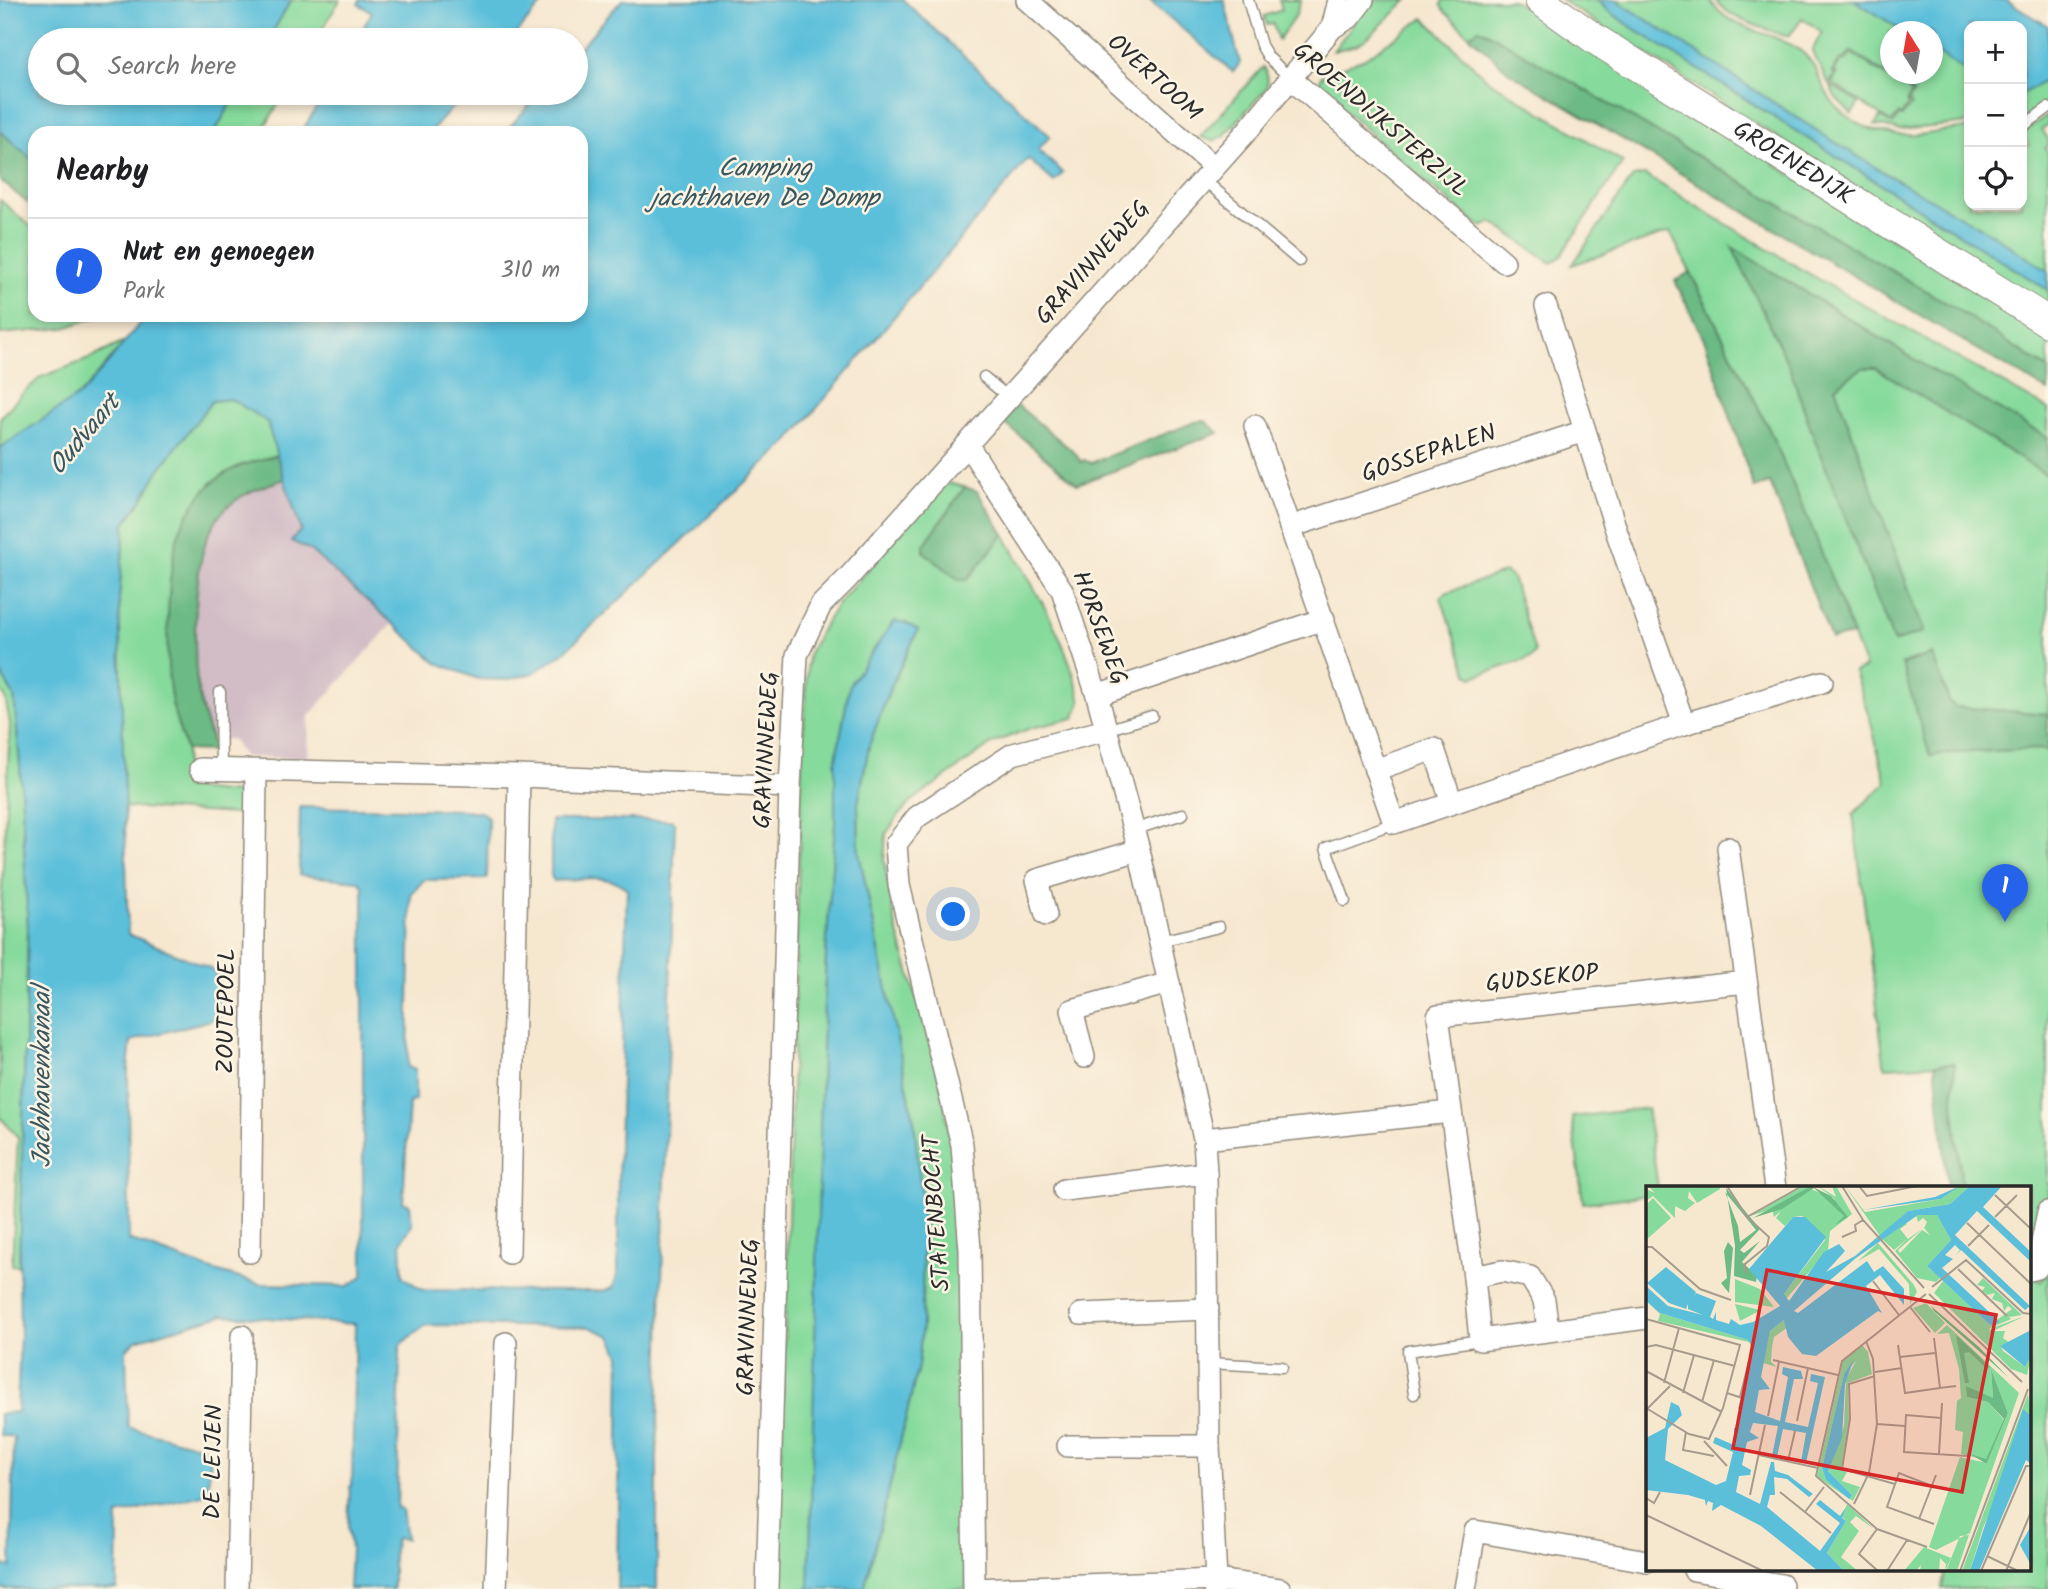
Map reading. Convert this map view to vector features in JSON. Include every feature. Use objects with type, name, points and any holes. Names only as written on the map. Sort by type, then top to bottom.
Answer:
[{"type":"main road","name":"GROENEDIJK","points":[[1540,0],[1594,39],[2048,322]]},
{"type":"street","name":"OVERTOOM","points":[[1027,0],[1208,173]]},
{"type":"street","name":"GRAVINNEWEG","points":[[1332,28],[1339,0]]},
{"type":"street","name":"GRAVINNEWEG","points":[[767,1589],[790,787],[797,655],[821,605],[1009,398],[1291,79],[1332,28],[1349,18],[1363,0]]},
{"type":"street","name":"GROENDIJKSTERZIJL","points":[[1291,79],[1503,262]]},
{"type":"street","points":[[1546,306],[1617,533],[1684,724]]},
{"type":"street","points":[[1255,426],[1394,823],[1684,724],[1822,682]]},
{"type":"street","name":"GOSSEPALEN","points":[[1290,527],[1585,431]]},
{"type":"street","name":"HORSEWEG","points":[[967,444],[1062,590],[1097,695],[1136,840],[1204,1139],[1209,1446],[1215,1585]]},
{"type":"street","points":[[1097,695],[1324,619]]},
{"type":"street","name":"STATENBOCHT","points":[[1106,730],[1013,754],[916,817],[896,844],[899,885],[962,1145],[970,1250],[974,1589],[1215,1585]]},
{"type":"street","points":[[1375,770],[1434,749],[1452,803]]},
{"type":"street","points":[[200,769],[519,776],[790,787]]},
{"type":"street","name":"ZOUTEPOEL","points":[[250,1252],[256,772]]},
{"type":"street","points":[[509,1253],[519,776]]},
{"type":"street","points":[[1046,915],[1037,880],[1136,840]]},
{"type":"street","points":[[1728,848],[1776,1186]]},
{"type":"street","name":"GUDSEKOP","points":[[1480,1340],[1474,1277],[1438,1016],[1746,982]]},
{"type":"street","points":[[1084,1057],[1072,1010],[1169,983]]},
{"type":"street","points":[[1204,1139],[1450,1112]]},
{"type":"street","points":[[1064,1190],[1206,1173]]},
{"type":"street","points":[[2030,1270],[2037,1268],[2048,1212]]},
{"type":"street","points":[[1474,1277],[1502,1271],[1530,1277],[1544,1300],[1548,1330]]},
{"type":"street","points":[[1081,1314],[1208,1309]]},
{"type":"street","points":[[1480,1340],[1646,1318]]},
{"type":"street","name":"DE LEIJEN","points":[[237,1589],[242,1336]]},
{"type":"street","points":[[496,1589],[506,1343]]},
{"type":"street","points":[[1068,1446],[1209,1446]]},
{"type":"street","points":[[1465,1589],[1475,1531],[1646,1561]]},
{"type":"street","points":[[1710,1572],[1783,1581]]},
{"type":"street","points":[[1215,1585],[1280,1589]]},
{"type":"lane","name":"GROENDIJKSTERZIJL","points":[[1248,0],[1261,45],[1268,57],[1291,79]]},
{"type":"lane","points":[[2027,123],[2048,108]]},
{"type":"lane","points":[[1208,173],[1299,261]]},
{"type":"lane","points":[[984,377],[1009,398]]},
{"type":"lane","points":[[220,692],[221,770]]},
{"type":"lane","points":[[1106,730],[1152,716]]},
{"type":"lane","points":[[1136,840],[1183,814]]},
{"type":"lane","points":[[1345,901],[1326,848],[1394,823]]},
{"type":"lane","points":[[1160,941],[1220,927]]},
{"type":"lane","points":[[1414,1394],[1408,1350],[1480,1340]]},
{"type":"lane","points":[[1208,1363],[1282,1367]]},
{"type":"shaded area","points":[[237,384],[400,615],[309,716],[308,758],[244,757],[232,739],[110,734]]},
{"type":"green space","points":[[291,0],[340,0],[323,28],[275,28]]},
{"type":"green space","points":[[1279,0],[1301,0],[1296,15],[1278,40],[1273,24],[1267,25],[1264,16],[1282,10]]},
{"type":"green space","points":[[1371,0],[1408,0],[1366,39],[1356,45],[1333,51]]},
{"type":"green space","points":[[1443,0],[1512,0],[1591,47],[2048,338],[2048,369],[1955,308],[1479,29],[1469,35],[1445,12],[1441,5]]},
{"type":"green space","points":[[1561,0],[1598,0],[1607,10],[1636,30],[2048,290],[2048,309]]},
{"type":"green space","points":[[1616,0],[1710,0],[1728,19],[1802,52],[1811,62],[1838,108],[1868,128],[1904,135],[1964,129],[1964,210],[2027,210],[2027,130],[2048,115],[2048,125],[2042,129],[2048,139],[2048,146],[2045,148],[2048,153],[2048,271],[1990,233],[1825,136]]},
{"type":"green space","points":[[1715,0],[1854,0],[1887,21],[1880,21],[1880,70],[1851,51],[1832,72],[1835,74],[1829,84],[1859,103],[1852,114],[1836,98],[1812,51],[1822,32],[1802,18],[1789,36],[1785,36],[1738,18]]},
{"type":"green space","points":[[1424,18],[1488,80],[1623,162],[1560,257],[1552,263],[1492,222],[1482,227],[1425,182],[1318,86],[1321,76],[1365,58]]},
{"type":"green space","points":[[1479,29],[1955,308],[2048,369],[2048,391],[1509,72],[1469,35]]},
{"type":"green space","points":[[1851,53],[1880,72],[1880,84],[1898,84],[1912,93],[1901,116],[1898,114],[1892,123],[1832,83],[1837,74],[1834,72],[1842,61],[1845,62]]},
{"type":"green space","points":[[1943,57],[1964,71],[1964,124],[1900,130],[1875,125],[1880,117],[1893,125],[1911,105],[1908,102],[1914,93],[1900,84],[1943,84]]},
{"type":"green space","points":[[1263,67],[1268,78],[1266,89],[1224,136],[1213,141],[1200,137]]},
{"type":"green space","points":[[2048,79],[2048,102],[2027,116],[2027,91]]},
{"type":"green space","points":[[230,105],[278,105],[265,126],[218,126]]},
{"type":"green space","points":[[0,131],[28,156],[28,203],[0,180]]},
{"type":"green space","points":[[1645,175],[1801,269],[2048,409],[2048,438],[1733,248],[1789,366],[1813,435],[1894,642],[1924,631],[1835,387],[1862,368],[1876,368],[2048,476],[2048,714],[1955,707],[1949,701],[1932,654],[1902,664],[1930,756],[2038,749],[2048,751],[2048,1246],[2030,1256],[2030,1186],[1962,1186],[1953,1101],[1955,1063],[1886,1067],[1884,1063],[1853,814],[1886,783],[1870,719],[1854,672],[1865,668],[1814,533],[1769,429],[1670,232],[1572,265],[1633,177]]},
{"type":"green space","points":[[0,200],[28,224],[28,322],[81,322],[65,328],[0,334]]},
{"type":"green space","points":[[1732,247],[1938,374],[2048,438],[2048,476],[1876,368],[1862,368],[1835,387],[1924,632],[1894,642],[1813,435],[1789,366]]},
{"type":"green space","points":[[1690,272],[1769,429],[1814,533],[1853,635],[1831,639],[1770,483],[1754,488],[1705,341],[1675,281]]},
{"type":"green space","points":[[126,341],[81,394],[0,448],[0,418],[41,377],[89,359]]},
{"type":"green space","points":[[231,399],[267,421],[277,455],[238,466],[210,484],[172,703],[186,750],[184,788],[236,793],[246,798],[249,815],[124,807],[119,598],[125,523],[159,470],[212,401]]},
{"type":"green space","points":[[1017,405],[1075,453],[1081,462],[1084,460],[1091,463],[1195,422],[1205,421],[1219,433],[1077,484],[1002,421]]},
{"type":"green space","points":[[277,455],[284,479],[237,499],[222,512],[205,544],[196,599],[196,665],[201,706],[215,751],[186,750],[173,709],[167,643],[171,572],[178,536],[195,503],[216,480],[241,466]]},
{"type":"green space","points":[[949,483],[965,487],[924,545],[967,580],[1004,534],[1060,639],[1080,700],[1074,718],[1028,729],[993,743],[912,801],[886,834],[884,860],[895,922],[940,1080],[957,1176],[966,1589],[864,1589],[918,1366],[922,1325],[923,1211],[914,1121],[859,853],[858,803],[869,746],[889,691],[918,630],[894,621],[850,684],[835,765],[835,824],[822,1054],[811,1580],[809,1589],[777,1589],[802,756],[808,655],[836,606],[941,487]]},
{"type":"green space","points":[[965,487],[977,491],[1004,534],[967,580],[959,580],[924,552],[924,545]]},
{"type":"green space","points":[[1505,572],[1512,577],[1535,652],[1531,658],[1473,677],[1468,674],[1441,598],[1445,593]]},
{"type":"green space","points":[[1932,654],[1949,701],[1955,707],[2048,714],[2048,751],[2038,749],[1930,756],[1902,664]]},
{"type":"green space","points":[[0,672],[14,696],[28,929],[19,1266],[12,1265],[18,1137],[0,1117],[0,926],[10,724],[5,697],[0,690]]},
{"type":"green space","points":[[1955,1063],[1953,1101],[1962,1186],[1948,1186],[1935,1064]]},
{"type":"green space","points":[[1647,1108],[1658,1186],[1646,1186],[1646,1195],[1583,1203],[1572,1117]]},
{"type":"green space","points":[[2048,1267],[2048,1589],[1942,1589],[1945,1572],[2030,1572],[2030,1277],[2034,1276],[2041,1282]]},
{"type":"water","points":[[0,0],[291,0],[275,28],[28,28],[28,105],[230,105],[218,126],[28,126],[28,156],[0,131]]},
{"type":"water","points":[[360,0],[545,0],[521,28],[363,28],[372,12],[358,4]]},
{"type":"water","points":[[622,0],[903,0],[1050,136],[1038,150],[1063,173],[1054,182],[1028,159],[789,441],[561,655],[533,673],[506,680],[478,679],[437,663],[310,550],[291,541],[301,530],[267,422],[231,399],[212,401],[159,470],[125,523],[119,598],[128,934],[210,968],[218,977],[219,1018],[131,1041],[128,1069],[129,1240],[260,1284],[348,1286],[363,1276],[363,887],[359,881],[299,875],[300,807],[464,810],[481,812],[488,817],[487,879],[424,880],[411,894],[408,1067],[415,1070],[415,1100],[409,1103],[403,1202],[410,1205],[412,1225],[401,1242],[403,1277],[423,1290],[604,1291],[613,1288],[618,1272],[618,1179],[627,889],[611,880],[602,879],[554,881],[551,876],[551,820],[671,820],[675,823],[657,1454],[657,1589],[617,1589],[620,1355],[611,1336],[589,1327],[426,1325],[400,1345],[397,1508],[402,1509],[406,1539],[396,1538],[393,1589],[349,1589],[351,1549],[348,1526],[352,1485],[355,1324],[223,1315],[136,1340],[126,1350],[128,1427],[203,1447],[211,1458],[207,1494],[118,1515],[117,1589],[0,1589],[0,1564],[11,1567],[14,1437],[0,1435],[0,1414],[17,1412],[28,929],[14,696],[0,672],[0,448],[81,394],[140,322],[588,322],[588,126],[510,126],[529,105],[588,105],[588,38]]},
{"type":"water","points":[[1149,0],[1224,0],[1240,63],[1233,72]]},
{"type":"water","points":[[1598,0],[1616,0],[1825,136],[1990,233],[2048,271],[2048,290],[1636,30],[1607,10]]},
{"type":"water","points":[[1854,0],[2006,0],[2048,26],[2048,79],[2027,91],[2027,21],[1964,21],[1964,71],[1943,57],[1943,21],[1887,21]]},
{"type":"water","points":[[318,105],[454,105],[436,126],[305,126]]},
{"type":"water","points":[[894,621],[906,623],[918,630],[889,691],[869,746],[858,803],[859,853],[914,1121],[923,1211],[922,1325],[918,1366],[864,1589],[809,1589],[822,1054],[835,824],[835,765],[850,684]]},
{"type":"place","name":"Nut en genoegen","points":[[2005,922]]},
{"type":"water label","name":"Camping jachthaven De Domp","points":[[765,184]]},
{"type":"water label","name":"Oudvaart","points":[[85,435]]},
{"type":"water label","name":"Jachhavenkanaal","points":[[43,1077]]}]
